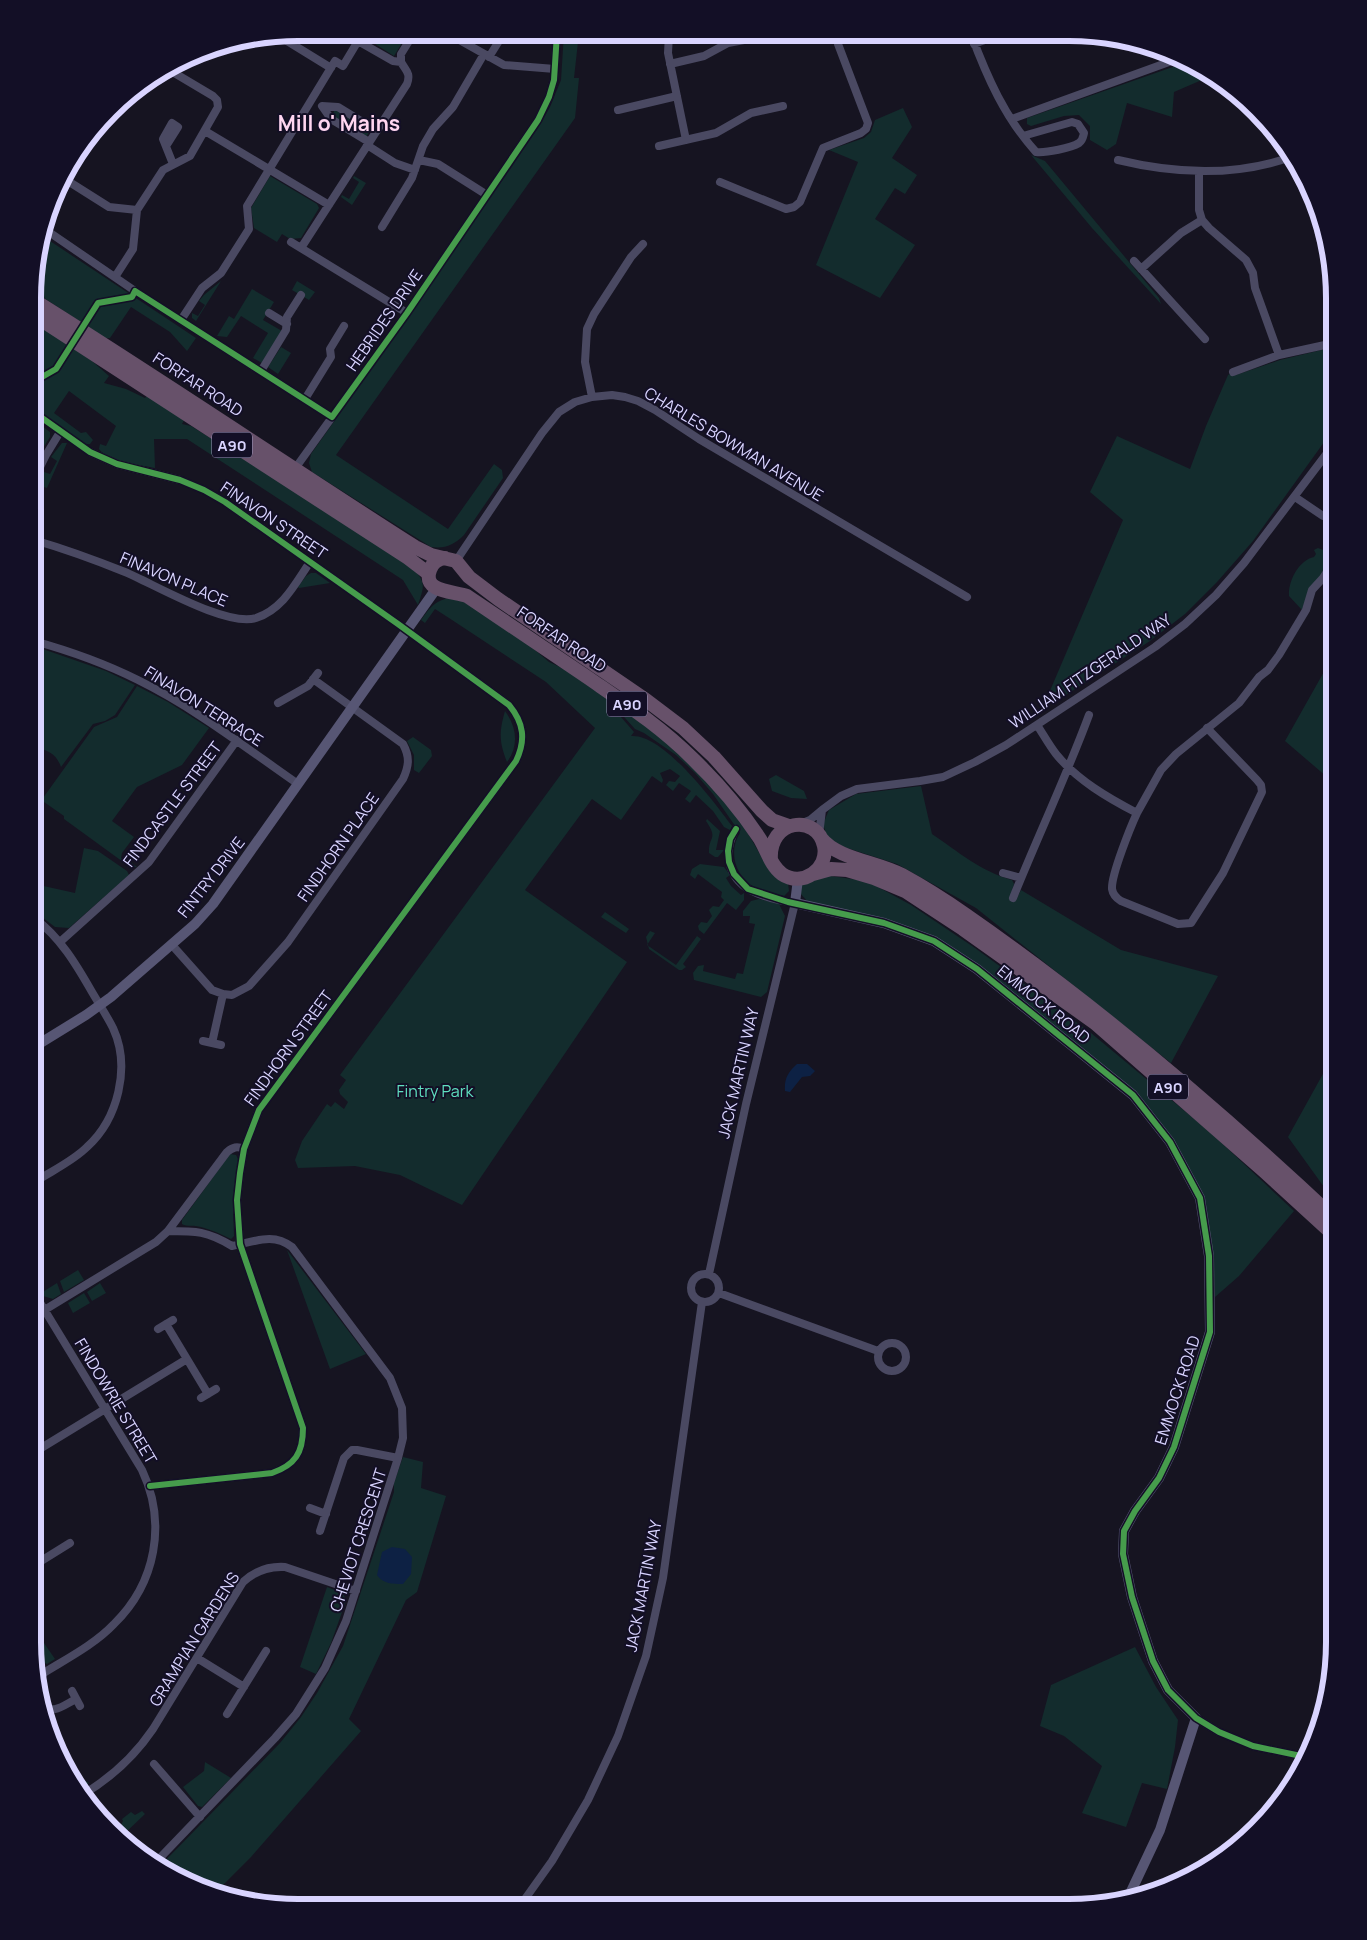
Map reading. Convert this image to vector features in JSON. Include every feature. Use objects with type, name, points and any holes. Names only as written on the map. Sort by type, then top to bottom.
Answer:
[{"type":"highway","name":"FORFAR ROAD","points":[[41,305],[415,547],[431,555],[454,562],[469,577],[498,599],[646,700],[683,728],[714,757],[762,811],[778,824],[794,825]]},
{"type":"highway","name":"FORFAR ROAD","points":[[41,320],[408,558],[429,574]]},
{"type":"highway","points":[[429,574],[435,562],[454,562],[463,576],[459,585],[442,590]]},
{"type":"highway","name":"A90","points":[[429,574],[430,581],[442,590]]},
{"type":"highway","name":"FORFAR ROAD","points":[[442,590],[467,596],[668,735],[719,785],[760,839],[771,860]]},
{"type":"highway","points":[[771,860],[770,851],[773,840],[779,832],[794,825]]},
{"type":"highway","name":"A90","points":[[794,825],[809,827],[820,836],[826,845],[837,851],[902,874],[1002,940],[1165,1068],[1267,1155],[1326,1210]]},
{"type":"highway","points":[[812,874],[823,862],[824,846],[820,836]]},
{"type":"highway","name":"A90","points":[[771,860],[781,874],[798,879],[830,869],[846,870],[874,878],[905,892],[963,929],[1095,1023],[1326,1228]]},
{"type":"street","points":[[181,320],[202,288],[221,273],[249,229],[248,206],[335,61],[343,66],[357,41]]},
{"type":"street","points":[[360,41],[393,61],[401,62]]},
{"type":"street","points":[[301,248],[407,84],[408,72],[401,62],[401,54],[409,41]]},
{"type":"street","points":[[462,41],[504,65],[555,69]]},
{"type":"street","points":[[382,227],[412,178],[423,146],[498,41]]},
{"type":"street","name":"HEBRIDES DRIVE","points":[[294,470],[407,313],[538,120],[550,97],[555,69],[557,41]]},
{"type":"street","points":[[669,41],[668,53],[686,140]]},
{"type":"street","points":[[670,64],[704,56],[728,43],[737,41]]},
{"type":"street","points":[[720,182],[786,209],[794,207],[800,202],[823,148],[861,133],[866,129],[868,123],[838,44],[839,41]]},
{"type":"street","points":[[973,41],[996,96],[1023,136],[1036,152],[1044,153],[1078,144],[1083,139],[1084,133],[1083,128],[1072,122],[1023,136]]},
{"type":"street","points":[[974,44],[981,41]]},
{"type":"street","points":[[288,42],[331,68]]},
{"type":"street","points":[[1012,119],[1169,62]]},
{"type":"street","points":[[115,278],[133,249],[137,210],[159,175],[166,168],[190,156],[218,107],[217,100],[213,96],[175,73]]},
{"type":"street","points":[[618,110],[677,96]]},
{"type":"street","points":[[312,100],[322,106],[338,108],[377,131]]},
{"type":"street","points":[[322,106],[331,119],[396,162],[415,170]]},
{"type":"street","points":[[659,146],[716,133],[751,113],[782,106]]},
{"type":"street","points":[[205,132],[329,205]]},
{"type":"street","points":[[166,146],[173,164]]},
{"type":"street","points":[[1118,160],[1167,170],[1199,172],[1226,171],[1252,167],[1284,159]]},
{"type":"street","points":[[418,160],[438,164],[487,195]]},
{"type":"street","points":[[1199,172],[1199,210],[1202,220],[1246,260],[1253,273],[1255,288],[1279,355]]},
{"type":"street","points":[[70,183],[109,207],[137,210]]},
{"type":"street","points":[[1141,269],[1181,233],[1202,220]]},
{"type":"street","points":[[50,233],[115,278],[332,417]]},
{"type":"street","points":[[291,242],[407,313]]},
{"type":"street","points":[[592,397],[585,362],[588,329],[594,314],[632,257],[643,244]]},
{"type":"street","points":[[1134,261],[1205,339]]},
{"type":"street","points":[[261,371],[286,330],[287,317],[301,295]]},
{"type":"street","points":[[269,312],[287,324]]},
{"type":"street","points":[[305,399],[331,357],[330,349],[344,326]]},
{"type":"street","points":[[1233,372],[1279,355],[1326,346]]},
{"type":"street","name":"CHARLES BOWMAN AVENUE","points":[[454,562],[542,433],[559,412],[575,402],[592,397],[612,395],[625,397],[655,410],[699,440],[967,597]]},
{"type":"street","name":"FINAVON STREET","points":[[41,418],[90,452],[117,464],[180,480],[226,502],[407,631]]},
{"type":"street","points":[[41,458],[60,432]]},
{"type":"street","name":"WILLIAM FITZGERALD WAY","points":[[794,825],[810,820],[841,796],[857,789],[920,782],[943,777],[998,749],[1155,648],[1185,624],[1216,595],[1244,563],[1326,455]]},
{"type":"street","points":[[1295,497],[1326,517]]},
{"type":"street","name":"FINAVON PLACE","points":[[41,542],[125,572],[220,615],[237,619],[254,619],[268,613],[281,604],[310,562]]},
{"type":"street","points":[[1208,728],[1257,780],[1261,785],[1262,792],[1223,873],[1191,922],[1178,924],[1116,898],[1112,885],[1129,829],[1161,770],[1176,754],[1208,728],[1239,703],[1268,670],[1306,610],[1312,590],[1326,575]]},
{"type":"street","name":"FINTRY DRIVE","points":[[41,1043],[99,1006],[195,924],[213,904],[407,631],[442,590]]},
{"type":"street","name":"FINDHORN STREET","points":[[150,1486],[272,1473],[283,1469],[292,1462],[301,1447],[303,1428],[240,1244],[237,1200],[244,1149],[258,1110],[516,761],[521,751],[523,738],[521,725],[509,705],[407,631]]},
{"type":"street","name":"FINAVON TERRACE","points":[[41,643],[73,652],[139,680],[191,710],[237,740],[298,784]]},
{"type":"street","points":[[278,703],[308,686],[315,676],[353,707]]},
{"type":"street","name":"FINDHORN PLACE","points":[[223,994],[232,995],[249,986],[288,942],[403,779],[409,762],[403,744],[353,707]]},
{"type":"street","points":[[1014,898],[1089,715]]},
{"type":"street","points":[[1037,724],[1057,755],[1068,766],[1108,798],[1137,813]]},
{"type":"street","name":"FINDCASTLE STREET","points":[[60,942],[148,862],[237,740]]},
{"type":"street","points":[[820,836],[822,810]]},
{"type":"street","name":"EMMOCK ROAD","points":[[736,829],[730,839],[728,851],[729,862],[740,883],[754,892],[795,904],[884,923],[934,941],[978,968],[1134,1095],[1170,1142],[1200,1198],[1208,1256],[1210,1332],[1174,1447],[1158,1478],[1135,1511],[1124,1531],[1122,1554],[1132,1598],[1153,1661],[1168,1690],[1196,1718],[1219,1732],[1253,1746],[1299,1755]]},
{"type":"street","points":[[1003,874],[1022,878]]},
{"type":"street","name":"JACK MARTIN WAY","points":[[709,1274],[746,1104],[795,904],[798,879]]},
{"type":"street","points":[[41,923],[60,942],[114,1030],[121,1058],[120,1083],[115,1104],[99,1135],[75,1157],[41,1177]]},
{"type":"street","points":[[172,944],[212,990],[223,994],[212,1043]]},
{"type":"street","points":[[203,1041],[221,1045]]},
{"type":"street","points":[[41,1313],[138,1255],[156,1242],[168,1231],[227,1152],[237,1147],[244,1149]]},
{"type":"street","points":[[168,1231],[198,1231],[216,1236],[232,1246],[240,1244]]},
{"type":"street","name":"CHEVIOT CRESCENT","points":[[160,1858],[276,1738],[306,1699],[325,1668],[336,1645],[356,1591],[403,1438],[402,1408],[390,1378],[292,1247],[284,1241],[272,1238],[240,1244]]},
{"type":"street","points":[[701,1274],[709,1274],[718,1281],[719,1293],[714,1300],[702,1302],[693,1296],[691,1284],[701,1274]]},
{"type":"street","points":[[719,1293],[878,1351]]},
{"type":"street","name":"JACK MARTIN WAY","points":[[525,1899],[552,1861],[588,1800],[618,1736],[646,1656],[663,1578],[702,1302]]},
{"type":"street","name":"FINDOWRIE STREET","points":[[41,1304],[142,1470],[150,1486],[156,1527],[150,1567],[141,1589],[128,1610],[113,1626],[95,1640],[43,1673]]},
{"type":"street","points":[[158,1329],[173,1320]]},
{"type":"street","points":[[166,1324],[187,1359],[205,1396],[216,1389]]},
{"type":"street","points":[[41,1448],[187,1359]]},
{"type":"street","points":[[320,1531],[344,1458],[348,1453],[357,1450],[398,1458]]},
{"type":"street","points":[[310,1508],[326,1514]]},
{"type":"street","points":[[41,1561],[70,1543]]},
{"type":"street","name":"GRAMPIAN GARDENS","points":[[89,1790],[114,1773],[141,1747],[243,1582],[260,1570],[274,1566],[285,1567],[356,1591]]},
{"type":"street","points":[[227,1714],[266,1651]]},
{"type":"street","points":[[197,1658],[244,1687]]},
{"type":"street","points":[[51,1710],[76,1698]]},
{"type":"street","points":[[1131,1891],[1160,1830],[1196,1718]]},
{"type":"street","points":[[154,1764],[200,1817]]},
{"type":"green space","points":[[373,41],[403,41],[394,56]]},
{"type":"green space","points":[[563,41],[578,41],[574,78],[579,78],[575,118],[336,455],[448,529],[494,464],[502,470],[503,478],[464,535],[449,546],[431,547],[312,472],[309,463],[311,454],[410,315],[536,131],[550,107],[561,80]]},
{"type":"green space","points":[[1177,66],[1203,80],[1174,92],[1172,117],[1127,103],[1116,144],[1107,150],[1090,140],[1090,126],[1079,115],[1064,116],[1031,126],[1027,124],[1027,118]]},
{"type":"green space","points":[[903,108],[912,127],[892,158],[917,175],[905,194],[895,188],[875,219],[915,245],[880,298],[816,265],[858,162],[829,150],[864,138],[871,132],[875,120]]},
{"type":"green space","points":[[334,111],[370,131],[366,137],[333,116]]},
{"type":"green space","points":[[1031,155],[1045,161],[1159,298],[1161,304],[1092,228]]},
{"type":"green space","points":[[270,176],[317,204],[319,208],[301,238],[290,239],[282,234],[277,242],[254,228],[251,208]]},
{"type":"green space","points":[[354,176],[366,183],[352,205],[341,197],[342,195],[349,199],[359,182],[353,178]]},
{"type":"green space","points":[[48,240],[196,338],[187,351],[170,332],[131,307],[110,338],[105,338],[41,296],[43,265]]},
{"type":"green space","points":[[221,281],[196,321],[192,318],[192,313],[198,316],[205,305],[199,301]]},
{"type":"green space","points":[[297,281],[315,292],[309,300],[292,290]]},
{"type":"green space","points":[[252,289],[274,302],[263,320],[282,331],[262,363],[253,358],[268,333],[241,316],[227,337],[217,336],[229,316],[234,319]]},
{"type":"green space","points":[[41,327],[92,361],[109,376],[104,383],[126,389],[145,398],[147,396],[184,420],[182,424],[191,426],[410,565],[419,575],[423,584],[418,605],[403,580],[187,439],[154,439],[155,468],[109,457],[99,449],[100,444],[106,446],[116,426],[69,391],[54,413],[81,433],[86,432],[93,440],[90,444],[85,444],[41,412]]},
{"type":"green space","points":[[281,347],[291,353],[278,374],[268,367]]},
{"type":"green space","points":[[1326,349],[1326,439],[1253,541],[1217,582],[1185,614],[1150,641],[1055,702],[1049,693],[1123,520],[1090,492],[1117,436],[1190,469],[1228,375],[1233,372],[1236,375],[1280,360]]},
{"type":"green space","points":[[41,425],[50,432],[50,437],[41,451],[41,437]]},
{"type":"green space","points":[[62,443],[67,443],[47,488],[41,486],[41,480],[44,472],[50,474],[57,461],[51,457]]},
{"type":"green space","points":[[1318,548],[1326,551],[1326,569],[1310,588],[1302,610],[1289,596],[1290,584],[1299,567],[1314,557],[1316,554],[1314,550]]},
{"type":"green space","points":[[316,573],[330,583],[299,588],[306,576]]},
{"type":"green space","name":"Fintry Park","points":[[452,597],[478,607],[521,638],[549,662],[573,673],[653,730],[717,791],[746,830],[769,870],[788,883],[789,891],[784,896],[769,893],[747,882],[735,863],[734,847],[740,833],[713,794],[676,755],[635,729],[615,707],[614,709],[634,732],[631,736],[644,738],[658,745],[672,757],[701,786],[732,826],[730,830],[724,827],[713,811],[696,795],[690,803],[685,799],[691,791],[679,783],[673,791],[666,785],[669,781],[675,782],[680,776],[670,769],[660,773],[663,780],[662,783],[652,776],[621,820],[592,799],[525,890],[627,962],[462,1205],[400,1175],[355,1166],[298,1168],[295,1160],[302,1141],[327,1104],[331,1107],[335,1102],[344,1109],[348,1102],[340,1094],[339,1090],[346,1080],[340,1075],[595,728],[546,682],[435,609],[425,623],[421,620],[434,605],[441,600]]},
{"type":"green space","points":[[41,648],[106,671],[135,685],[115,715],[105,721],[93,724],[61,767],[51,753],[41,748]]},
{"type":"green space","points":[[1326,668],[1326,776],[1285,741]]},
{"type":"green space","points":[[137,686],[168,702],[209,728],[182,765],[137,787],[112,821],[134,837],[122,853],[121,858],[125,860],[126,858],[137,867],[130,867],[64,819],[64,816],[44,802],[43,798],[94,727],[117,717]]},
{"type":"green space","points":[[505,711],[512,723],[515,736],[513,750],[507,762],[502,749],[501,737]]},
{"type":"green space","points":[[413,737],[431,750],[432,756],[419,773],[414,770],[414,755],[407,741]]},
{"type":"green space","points":[[776,775],[804,791],[807,799],[791,798],[772,791],[769,779]]},
{"type":"green space","points":[[921,786],[932,834],[990,872],[1012,880],[1014,884],[1010,897],[1016,900],[1021,890],[1121,950],[1218,976],[1171,1063],[976,908],[897,864],[844,847],[827,837],[823,824],[829,810],[856,794]]},
{"type":"green space","points":[[707,819],[720,831],[716,850],[724,850],[718,857],[709,853],[712,832],[706,821]]},
{"type":"green space","points":[[84,848],[98,851],[127,871],[129,875],[69,928],[55,927],[41,916],[41,885],[75,893]]},
{"type":"green space","points":[[700,864],[724,867],[730,875],[726,878],[731,886],[741,895],[744,893],[744,900],[736,910],[727,903],[704,934],[699,930],[698,926],[701,922],[707,923],[712,916],[709,910],[713,906],[719,907],[724,900],[721,897],[722,892],[698,874],[695,879],[690,875],[692,869]]},
{"type":"green space","points":[[823,875],[867,881],[911,905],[975,948],[1091,1033],[1210,1132],[1294,1211],[1239,1276],[1215,1297],[1213,1255],[1206,1214],[1144,1102],[934,938],[807,901],[800,893],[803,882]]},
{"type":"green space","points":[[759,899],[779,904],[785,916],[767,992],[761,997],[694,980],[693,973],[698,966],[704,965],[703,971],[735,979],[737,973],[743,974],[755,924],[749,923],[750,916],[743,916],[743,911],[751,901]]},
{"type":"green space","points":[[605,912],[629,929],[626,933],[601,917]]},
{"type":"green space","points":[[650,931],[655,933],[648,944],[646,937]]},
{"type":"green space","points":[[697,936],[701,939],[683,964],[686,967],[682,970],[679,970],[649,949],[648,946],[676,965]]},
{"type":"green space","points":[[1326,1068],[1326,1188],[1288,1137]]},
{"type":"green space","points":[[230,1154],[236,1155],[238,1159],[233,1207],[234,1236],[231,1239],[205,1228],[182,1224],[182,1220]]},
{"type":"green space","points":[[287,1250],[366,1354],[330,1369]]},
{"type":"green space","points":[[78,1270],[84,1280],[64,1292],[60,1281]]},
{"type":"green space","points":[[57,1283],[61,1294],[53,1299],[43,1296],[41,1293]]},
{"type":"green space","points":[[100,1283],[106,1293],[92,1301],[87,1292]]},
{"type":"green space","points":[[84,1293],[90,1303],[73,1313],[68,1303]]},
{"type":"green space","points":[[403,1457],[423,1462],[421,1488],[446,1496],[417,1592],[406,1600],[349,1719],[361,1731],[251,1857],[221,1887],[200,1879],[170,1864],[165,1861],[280,1743],[317,1693],[343,1646],[394,1492],[394,1483]]},
{"type":"green space","points":[[327,1587],[343,1593],[346,1601],[331,1643],[316,1674],[300,1667]]},
{"type":"green space","points":[[41,1639],[55,1659],[47,1664],[42,1661]]},
{"type":"green space","points":[[1135,1647],[1156,1687],[1178,1720],[1167,1789],[1142,1783],[1126,1827],[1082,1813],[1102,1766],[1064,1736],[1040,1726],[1051,1685]]},
{"type":"green space","points":[[205,1762],[231,1778],[202,1807],[198,1806],[183,1787],[204,1771]]},
{"type":"green space","points":[[81,1778],[89,1783],[85,1785]]},
{"type":"green space","points":[[142,1811],[145,1814],[126,1832],[119,1826],[123,1821],[122,1819],[131,1812],[135,1815]]},
{"type":"water","points":[[797,1064],[807,1064],[815,1071],[810,1076],[802,1077],[790,1092],[785,1091],[787,1076]]},
{"type":"water","points":[[392,1547],[405,1549],[412,1557],[411,1574],[403,1584],[385,1582],[377,1575],[382,1552]]},
{"type":"cycle path","points":[[41,378],[56,369],[98,303],[132,297],[135,291],[332,417],[407,313],[538,120],[549,97],[554,80],[556,41]]},
{"type":"cycle path","points":[[41,417],[90,452],[117,464],[180,480],[204,490],[225,502],[509,705],[518,718],[522,732],[521,746],[516,761],[259,1110],[244,1149],[237,1200],[240,1244],[303,1428],[303,1437],[299,1451],[292,1462],[272,1473],[150,1486]]},
{"type":"cycle path","points":[[736,829],[730,839],[729,862],[734,874],[748,889],[788,902],[884,923],[934,941],[977,969],[1133,1095],[1170,1142],[1200,1198],[1209,1256],[1210,1332],[1174,1447],[1159,1478],[1135,1511],[1124,1531],[1123,1554],[1132,1597],[1153,1661],[1168,1690],[1196,1718],[1219,1732],[1253,1746],[1299,1755]]},
{"type":"district","name":"Mill o' Mains","points":[[339,123]]}]
